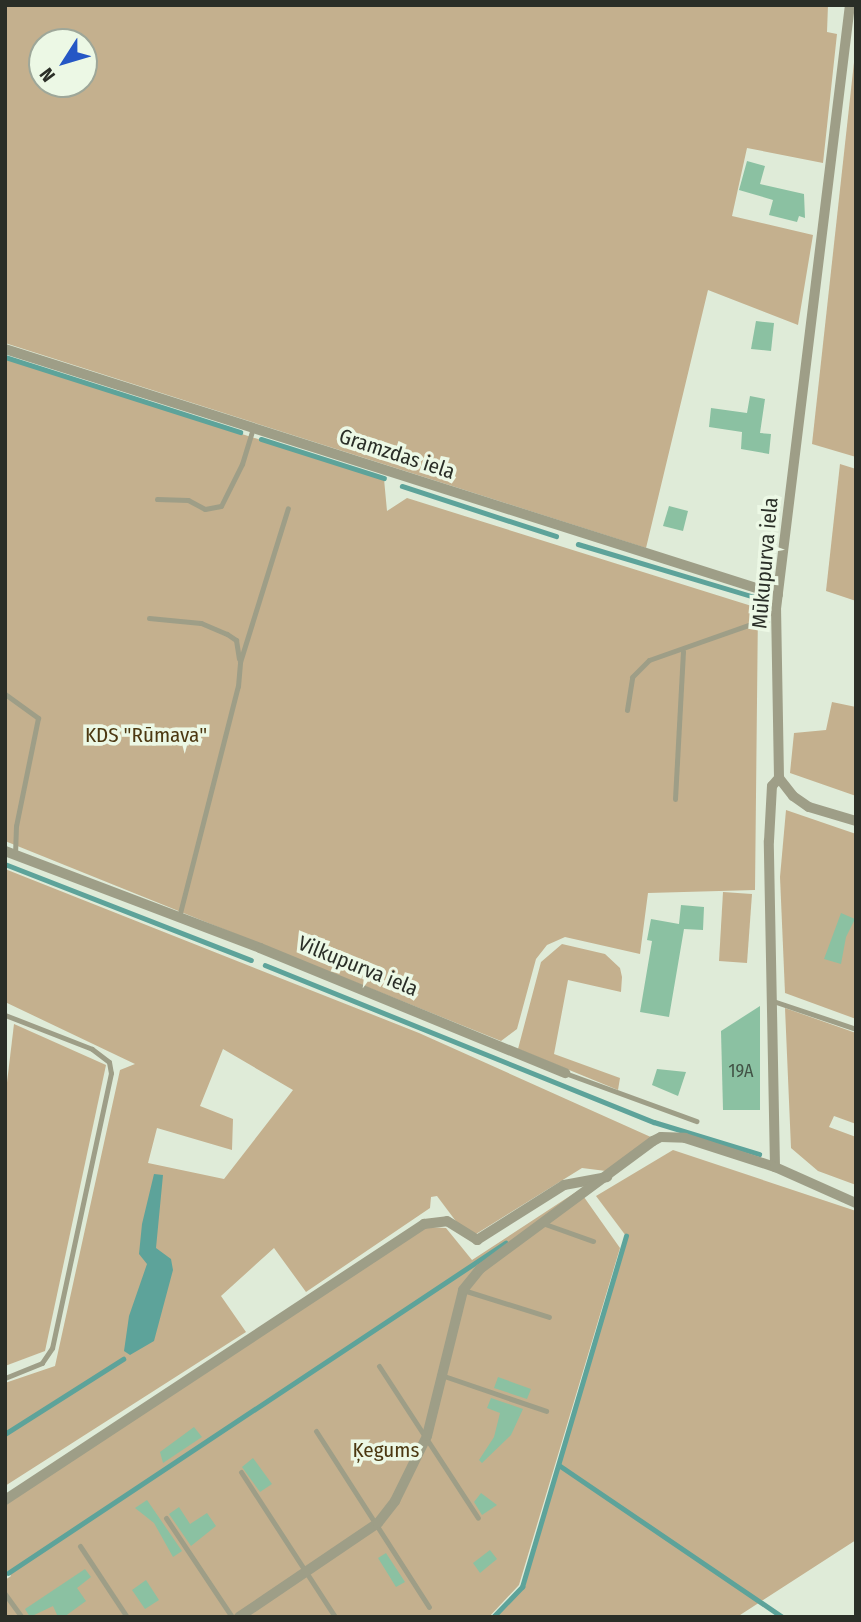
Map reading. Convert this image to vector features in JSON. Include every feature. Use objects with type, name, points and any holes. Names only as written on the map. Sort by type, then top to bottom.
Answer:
[{"type":"street","name":"Mūkupurva iela","points":[[775,1167],[769,841],[772,786],[779,778],[776,609],[850,5]]},
{"type":"street","name":"Gramzdas iela","points":[[5,349],[778,595]]},
{"type":"street","points":[[779,778],[808,807],[856,821]]},
{"type":"street","name":"Vilkupurva iela","points":[[10,852],[565,1073]]},
{"type":"street","points":[[239,1617],[378,1523],[395,1501],[427,1436],[444,1376],[463,1290],[480,1269],[662,1137],[685,1138],[775,1167],[856,1203]]},
{"type":"street","points":[[5,1500],[424,1224],[447,1221],[477,1240],[564,1185],[607,1177]]},
{"type":"lane","points":[[156,499],[188,500],[205,509],[221,506],[242,464],[253,429]]},
{"type":"lane","points":[[178,917],[238,686],[240,662],[288,508]]},
{"type":"lane","points":[[627,710],[632,677],[642,665],[754,624],[776,609]]},
{"type":"lane","points":[[149,618],[201,623],[228,634],[236,640],[240,662]]},
{"type":"lane","points":[[675,799],[683,651]]},
{"type":"lane","points":[[5,694],[38,718],[10,852]]},
{"type":"lane","points":[[773,1001],[856,1030]]},
{"type":"lane","points":[[5,1015],[92,1049],[109,1062],[111,1073],[52,1348],[42,1363],[5,1378]]},
{"type":"lane","name":"Vilkupurva iela","points":[[565,1073],[696,1121]]},
{"type":"lane","points":[[545,1224],[593,1241]]},
{"type":"lane","points":[[463,1290],[549,1317]]},
{"type":"lane","points":[[379,1366],[478,1518]]},
{"type":"lane","points":[[444,1376],[546,1411]]},
{"type":"lane","points":[[316,1431],[378,1523],[429,1607]]},
{"type":"lane","points":[[241,1472],[335,1617]]},
{"type":"lane","points":[[166,1518],[232,1617]]},
{"type":"lane","points":[[80,1546],[127,1617]]},
{"type":"lane","points":[[5,1594],[22,1617]]},
{"type":"green space","points":[[5,5],[828,5],[827,32],[837,34],[823,163],[747,148],[732,216],[813,235],[798,325],[708,290],[646,548],[5,343]]},
{"type":"green space","points":[[856,44],[856,457],[812,444]]},
{"type":"green space","name":"KDS \"Rūmava\"","points":[[5,359],[384,479],[387,511],[407,498],[758,608],[755,890],[648,893],[640,954],[565,937],[547,945],[536,959],[517,1029],[501,1041],[5,841]]},
{"type":"green space","points":[[840,464],[856,469],[856,601],[826,591]]},
{"type":"green space","points":[[832,702],[856,707],[856,796],[790,773],[794,733],[826,730]]},
{"type":"green space","points":[[786,810],[856,834],[856,1019],[785,993],[780,877]]},
{"type":"green space","points":[[5,869],[419,1033],[653,1138],[606,1171],[582,1168],[476,1234],[461,1228],[437,1196],[431,1197],[430,1208],[306,1292],[274,1248],[221,1296],[246,1332],[5,1486],[5,1383],[55,1366],[120,1070],[135,1064],[5,1002]],"holes":[[[223,1049],[293,1090],[224,1179],[148,1163],[157,1128],[232,1150],[233,1119],[200,1106]]]},
{"type":"green space","points":[[723,892],[752,894],[747,963],[719,961]]},
{"type":"green space","points":[[562,944],[605,954],[620,968],[621,992],[568,980],[554,1054],[620,1078],[618,1090],[518,1049],[541,962]]},
{"type":"green space","points":[[785,1008],[856,1033],[856,1124],[834,1116],[829,1127],[856,1137],[856,1185],[818,1171],[791,1148]]},
{"type":"green space","points":[[14,1024],[106,1065],[45,1351],[5,1366],[5,1099]]},
{"type":"green space","points":[[673,1150],[856,1211],[856,1540],[737,1617],[493,1617],[522,1587],[626,1236],[596,1196]]},
{"type":"green space","name":"Ķegums","points":[[579,1190],[620,1248],[519,1585],[489,1617],[5,1617],[5,1580],[11,1576],[5,1568],[5,1505],[426,1227],[446,1228],[472,1260]]},
{"type":"water","points":[[154,1174],[163,1175],[156,1248],[171,1259],[173,1270],[154,1341],[130,1355],[124,1351],[129,1316],[147,1264],[139,1254],[142,1224]]},
{"type":"building","points":[[747,161],[765,166],[760,184],[804,194],[805,218],[799,216],[797,222],[769,215],[773,200],[739,190]]},
{"type":"building","points":[[756,321],[774,323],[771,351],[751,349]]},
{"type":"building","points":[[750,396],[765,399],[760,433],[771,434],[769,454],[741,449],[742,432],[709,427],[711,408],[747,413]]},
{"type":"building","points":[[669,506],[688,511],[683,531],[663,526]]},
{"type":"building","points":[[681,905],[704,907],[703,930],[684,929],[669,1017],[640,1012],[652,941],[647,940],[651,919],[679,924]]},
{"type":"building","points":[[841,913],[855,919],[846,937],[841,964],[824,959]]},
{"type":"building","points":[[760,1006],[760,1110],[723,1110],[721,1031]]},
{"type":"building","points":[[657,1069],[686,1072],[678,1096],[652,1085]]},
{"type":"building","points":[[498,1377],[531,1389],[527,1399],[494,1388]]},
{"type":"building","points":[[491,1398],[523,1409],[511,1435],[482,1463],[479,1460],[494,1437],[500,1413],[487,1408]]},
{"type":"building","points":[[194,1427],[202,1437],[163,1463],[160,1452]]},
{"type":"building","points":[[253,1458],[272,1484],[260,1492],[242,1467]]},
{"type":"building","points":[[481,1493],[497,1505],[482,1515],[474,1502]]},
{"type":"building","points":[[147,1500],[182,1551],[173,1557],[154,1523],[135,1508]]},
{"type":"building","points":[[179,1507],[190,1524],[207,1513],[216,1526],[191,1546],[169,1514]]},
{"type":"building","points":[[490,1550],[497,1559],[480,1573],[473,1563]]},
{"type":"building","points":[[386,1553],[405,1582],[396,1587],[378,1558]]},
{"type":"building","points":[[85,1569],[91,1577],[77,1588],[86,1601],[64,1617],[58,1617],[53,1606],[30,1617],[25,1609]]},
{"type":"building","points":[[146,1580],[159,1600],[145,1609],[132,1590]]},
{"type":"waterway","points":[[5,357],[240,432]]},
{"type":"waterway","points":[[261,439],[384,478]]},
{"type":"waterway","points":[[402,486],[556,536]]},
{"type":"waterway","points":[[578,544],[768,601]]},
{"type":"waterway","points":[[5,864],[251,960]]},
{"type":"waterway","points":[[265,965],[654,1122],[759,1154]]},
{"type":"waterway","points":[[493,1617],[522,1587],[626,1236]]},
{"type":"waterway","points":[[8,1573],[505,1243]]},
{"type":"waterway","points":[[5,1434],[123,1359]]},
{"type":"waterway","points":[[559,1465],[783,1617]]}]
